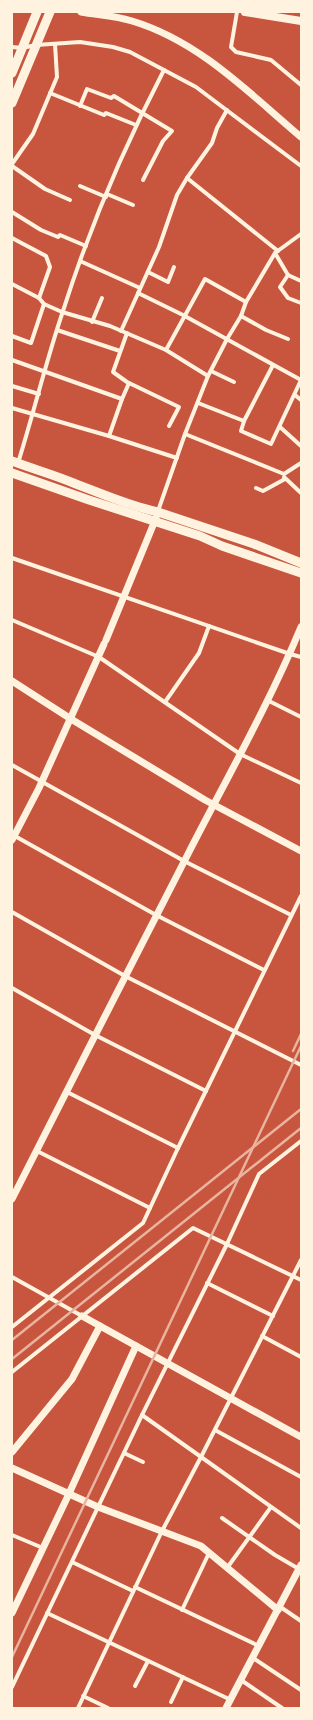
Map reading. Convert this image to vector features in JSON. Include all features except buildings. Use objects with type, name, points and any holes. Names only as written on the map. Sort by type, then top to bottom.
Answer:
[{"type":"main road","points":[[12,73],[37,12]]},
{"type":"main road","points":[[12,103],[50,12]]},
{"type":"main road","points":[[245,12],[301,21]]},
{"type":"main road","points":[[15,462],[144,509],[158,512],[254,544],[301,563]]},
{"type":"main road","points":[[12,473],[141,518],[155,521],[301,573]]},
{"type":"street","points":[[81,12],[125,16],[162,32],[198,51],[301,137]]},
{"type":"street","points":[[237,12],[231,47],[236,52],[271,60],[301,85]]},
{"type":"street","points":[[12,47],[22,48],[36,44],[80,42],[113,46],[130,52],[196,87],[301,166]]},
{"type":"street","points":[[55,44],[57,77],[33,134],[12,165],[45,189],[70,200]]},
{"type":"street","points":[[15,462],[33,415],[62,312],[80,261],[136,125],[164,70]]},
{"type":"street","points":[[80,106],[87,89],[111,98],[114,96],[172,131],[163,141],[143,180]]},
{"type":"street","points":[[50,94],[104,115],[106,113],[136,125]]},
{"type":"street","points":[[121,331],[148,272],[177,195],[186,178],[212,143],[217,128],[227,110]]},
{"type":"street","points":[[186,178],[276,252],[288,275],[301,281]]},
{"type":"street","points":[[80,186],[133,205]]},
{"type":"street","points":[[12,212],[41,230],[58,237],[60,235],[86,246]]},
{"type":"street","points":[[264,970],[156,915],[13,837],[42,782],[99,657],[155,521],[185,434],[208,376],[241,316],[246,302],[276,252],[301,234]]},
{"type":"street","points":[[12,238],[46,256],[50,267],[39,298]]},
{"type":"street","points":[[80,261],[140,288]]},
{"type":"street","points":[[148,272],[168,282],[174,267]]},
{"type":"street","points":[[288,275],[280,287],[288,298],[301,303]]},
{"type":"street","points":[[166,350],[205,279],[246,302]]},
{"type":"street","points":[[12,284],[39,298],[44,304],[62,312],[127,333],[166,350],[208,376]]},
{"type":"street","points":[[138,293],[185,316],[301,380],[271,444],[241,431],[244,421],[273,365]]},
{"type":"street","points":[[92,322],[102,298]]},
{"type":"street","points":[[12,336],[31,343],[44,304]]},
{"type":"street","points":[[241,316],[266,330],[288,339]]},
{"type":"street","points":[[57,330],[120,351]]},
{"type":"street","points":[[127,333],[113,372],[128,383],[179,407],[169,426]]},
{"type":"street","points":[[12,360],[122,399]]},
{"type":"street","points":[[211,371],[234,382]]},
{"type":"street","points":[[109,436],[128,383]]},
{"type":"street","points":[[12,386],[39,394]]},
{"type":"street","points":[[295,395],[301,400]]},
{"type":"street","points":[[198,403],[244,421]]},
{"type":"street","points":[[12,408],[109,436],[177,458]]},
{"type":"street","points":[[280,427],[301,446]]},
{"type":"street","points":[[185,434],[284,476],[301,493]]},
{"type":"street","points":[[256,488],[263,491],[301,463]]},
{"type":"street","points":[[12,558],[301,657]]},
{"type":"street","points":[[12,620],[99,657],[240,754],[301,783]]},
{"type":"street","points":[[165,702],[199,653],[209,626]]},
{"type":"street","points":[[12,1199],[156,915],[240,754],[290,654],[301,627]]},
{"type":"street","points":[[12,681],[71,719],[213,805],[301,851]]},
{"type":"street","points":[[267,700],[301,717]]},
{"type":"street","points":[[12,765],[184,861],[291,915]]},
{"type":"street","points":[[12,1327],[143,1223],[301,896]]},
{"type":"street","points":[[12,912],[125,976],[301,1065]]},
{"type":"street","points":[[12,988],[95,1035],[206,1091]]},
{"type":"street","points":[[67,1092],[178,1148]]},
{"type":"street","points":[[12,1687],[142,1415],[227,1244],[259,1174],[301,1141]]},
{"type":"street","points":[[37,1151],[150,1208]]},
{"type":"street","points":[[12,1372],[193,1228],[301,1280]]},
{"type":"street","points":[[78,1708],[162,1531],[301,1260]]},
{"type":"street","points":[[12,1277],[301,1437]]},
{"type":"street","points":[[207,1283],[273,1316]]},
{"type":"street","points":[[12,1452],[72,1380],[100,1326]]},
{"type":"street","points":[[262,1336],[301,1357]]},
{"type":"street","points":[[12,1613],[15,1598],[43,1548],[136,1346]]},
{"type":"street","points":[[142,1415],[301,1528]]},
{"type":"street","points":[[215,1430],[301,1477]]},
{"type":"street","points":[[124,1453],[143,1462]]},
{"type":"street","points":[[12,1468],[98,1507],[201,1546],[278,1608],[301,1621]]},
{"type":"street","points":[[227,1568],[271,1507]]},
{"type":"street","points":[[222,1518],[275,1555],[300,1567],[226,1708]]},
{"type":"street","points":[[12,1535],[43,1548]]},
{"type":"street","points":[[182,1610],[209,1553]]},
{"type":"street","points":[[72,1562],[182,1610],[259,1646]]},
{"type":"street","points":[[47,1613],[231,1700]]},
{"type":"street","points":[[253,1658],[301,1690]]},
{"type":"street","points":[[135,1686],[148,1661]]},
{"type":"street","points":[[171,1702],[183,1677]]},
{"type":"street","points":[[241,1680],[282,1708]]},
{"type":"street","points":[[83,1696],[108,1708]]},
{"type":"railway","points":[[293,1051],[301,1034]]},
{"type":"railway","points":[[12,1657],[301,1046]]},
{"type":"railway","points":[[12,1340],[301,1109]]},
{"type":"railway","points":[[12,1359],[301,1128]]}]
